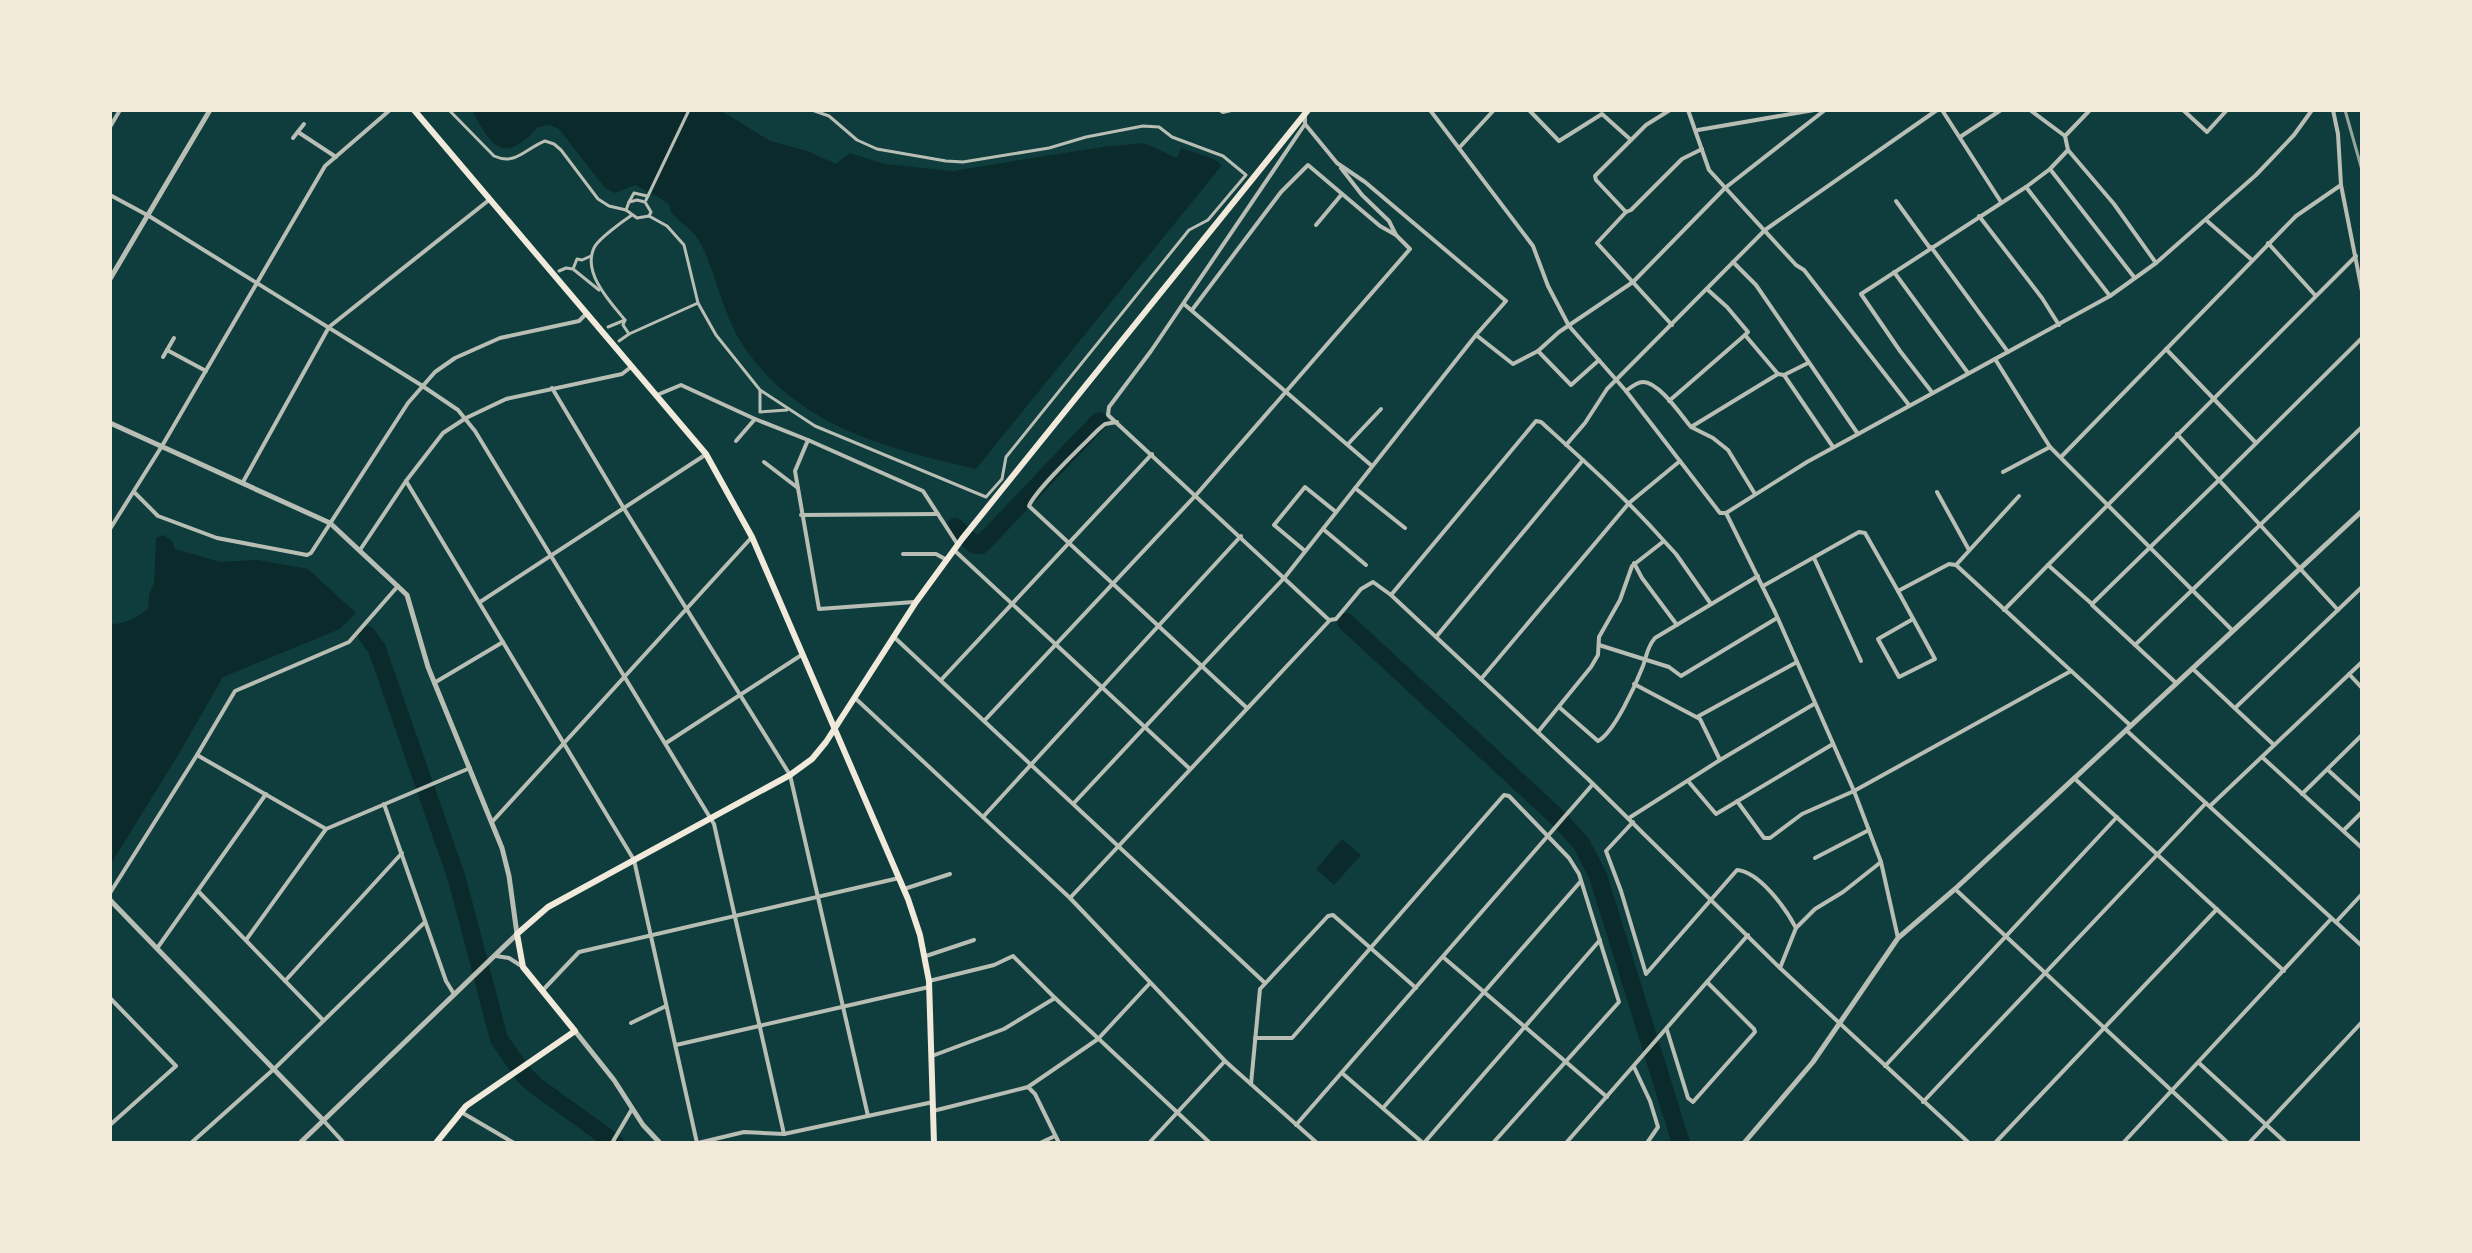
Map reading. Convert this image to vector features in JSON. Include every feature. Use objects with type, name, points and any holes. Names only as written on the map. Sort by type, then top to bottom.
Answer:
[{"type":"main road","points":[[414,110],[706,454],[752,537],[904,889],[926,956],[934,1143]]},
{"type":"main road","points":[[436,1143],[466,1106],[575,1031],[523,967],[517,934],[548,907],[790,775],[812,759],[947,560],[1307,111]]},
{"type":"street","points":[[110,127],[120,110]]},
{"type":"street","points":[[110,279],[210,110]]},
{"type":"street","points":[[110,529],[162,446],[325,166],[390,110]]},
{"type":"street","points":[[449,110],[487,150],[502,160],[521,156],[545,141],[554,144],[598,199],[637,218],[649,216],[667,226],[684,245],[698,303],[716,335],[760,390],[787,410],[815,426],[986,497],[1002,479],[1006,457],[1015,445],[1189,230],[1208,220],[1246,175],[1223,156],[1172,137],[1159,127],[1113,131],[1049,148],[963,162],[877,149],[857,140],[829,116],[812,110]]},
{"type":"street","points":[[645,202],[689,110]]},
{"type":"street","points":[[1220,110],[1231,110]]},
{"type":"street","points":[[1430,110],[1533,246],[1548,286],[1569,326],[1626,391],[1720,513],[1726,513],[1833,447],[2110,296],[2156,263],[2277,155],[2312,110]]},
{"type":"street","points":[[1459,148],[1494,110]]},
{"type":"street","points":[[1530,110],[1559,141],[1602,114],[1631,140]]},
{"type":"street","points":[[1626,212],[1595,176],[1646,125],[1670,110]]},
{"type":"street","points":[[1688,110],[1709,170],[1804,270],[1909,405]]},
{"type":"street","points":[[1697,131],[1814,110]]},
{"type":"street","points":[[1476,335],[1513,364],[1538,351],[1633,282],[1725,188],[1825,110]]},
{"type":"street","points":[[1566,445],[1607,389],[1765,230],[1939,110],[2001,202]]},
{"type":"street","points":[[1960,137],[2001,110]]},
{"type":"street","points":[[2030,110],[2065,136],[2068,150],[2114,204],[2156,263]]},
{"type":"street","points":[[2065,136],[2090,110]]},
{"type":"street","points":[[2183,110],[2207,132],[2227,110]]},
{"type":"street","points":[[2333,110],[2338,134],[2341,185],[2362,291]]},
{"type":"street","points":[[1307,111],[1305,124],[1184,304],[1109,407],[1108,415],[1330,620]]},
{"type":"street","points":[[293,138],[304,124]]},
{"type":"street","points":[[1305,124],[1362,195],[1389,221],[1396,235]]},
{"type":"street","points":[[298,132],[336,157]]},
{"type":"street","points":[[1672,325],[1597,243],[1682,159],[1702,149]]},
{"type":"street","points":[[1932,392],[1861,294],[2026,187],[2068,150]]},
{"type":"street","points":[[1074,803],[1285,577],[1506,301],[1365,182],[1337,163]]},
{"type":"street","points":[[984,721],[1196,495],[1410,249],[1308,165],[1281,192],[1192,310]]},
{"type":"street","points":[[2050,169],[2135,278]]},
{"type":"street","points":[[2061,457],[2268,243],[2304,209],[2341,185]]},
{"type":"street","points":[[2026,187],[2110,296]]},
{"type":"street","points":[[626,210],[634,193],[648,194]]},
{"type":"street","points":[[1316,225],[1342,194]]},
{"type":"street","points":[[110,195],[329,327],[421,385],[466,418],[552,554],[714,824],[784,1134]]},
{"type":"street","points":[[243,482],[329,327],[490,199]]},
{"type":"street","points":[[1896,201],[2008,352]]},
{"type":"street","points":[[629,202],[645,202],[651,212],[649,216]]},
{"type":"street","points":[[599,290],[592,255],[597,243],[632,215]]},
{"type":"street","points":[[1979,216],[2059,325]]},
{"type":"street","points":[[2206,220],[2252,260]]},
{"type":"street","points":[[2268,243],[2316,295]]},
{"type":"street","points":[[573,269],[577,259],[592,255]]},
{"type":"street","points":[[2004,610],[2356,256]]},
{"type":"street","points":[[1733,262],[1756,285],[1858,434]]},
{"type":"street","points":[[559,271],[573,269],[599,290],[625,320]]},
{"type":"street","points":[[1894,272],[1968,373]]},
{"type":"street","points":[[1669,401],[1748,332],[1707,289]]},
{"type":"street","points":[[619,341],[698,303]]},
{"type":"street","points":[[1184,304],[1372,466]]},
{"type":"street","points":[[134,492],[158,516],[217,538],[307,555],[421,385],[435,372],[500,338],[579,321],[586,314]]},
{"type":"street","points":[[625,320],[623,325],[629,334]]},
{"type":"street","points":[[608,327],[625,320]]},
{"type":"street","points":[[1745,335],[1781,375],[1833,447]]},
{"type":"street","points":[[163,357],[174,338]]},
{"type":"street","points":[[2092,604],[2362,338]]},
{"type":"street","points":[[2165,349],[2256,443]]},
{"type":"street","points":[[167,350],[206,371]]},
{"type":"street","points":[[1538,351],[1571,385],[1599,360]]},
{"type":"street","points":[[1995,359],[2050,447],[2232,630]]},
{"type":"street","points":[[1691,427],[1781,375],[1808,363]]},
{"type":"street","points":[[360,550],[439,436],[466,418],[506,399],[622,374],[631,366]]},
{"type":"street","points":[[1626,391],[1643,382],[1656,387],[1691,427],[1728,450],[1755,494]]},
{"type":"street","points":[[657,395],[681,385],[758,416],[923,491],[938,514],[1012,604],[1190,769]]},
{"type":"street","points":[[552,388],[790,775],[868,1116]]},
{"type":"street","points":[[736,441],[758,416],[760,390]]},
{"type":"street","points":[[1348,444],[1381,409]]},
{"type":"street","points":[[758,416],[787,410]]},
{"type":"street","points":[[1391,595],[1536,421],[1541,422],[1629,503],[1676,554],[1711,604]]},
{"type":"street","points":[[1117,422],[1105,424],[1099,429],[1029,506],[1247,708]]},
{"type":"street","points":[[110,423],[330,523],[407,595],[434,683],[492,822],[509,876],[517,934],[300,1143]]},
{"type":"street","points":[[2135,645],[2362,427]]},
{"type":"street","points":[[2177,434],[2338,610]]},
{"type":"street","points":[[808,440],[795,471],[819,609],[916,602]]},
{"type":"street","points":[[2003,472],[2050,447]]},
{"type":"street","points":[[480,602],[706,454]]},
{"type":"street","points":[[941,680],[1152,454]]},
{"type":"street","points":[[1436,637],[1583,460]]},
{"type":"street","points":[[1481,679],[1629,503],[1680,461]]},
{"type":"street","points":[[764,462],[798,488]]},
{"type":"street","points":[[406,481],[634,860],[698,1143],[744,1132],[784,1134],[933,1102]]},
{"type":"street","points":[[1305,551],[1274,525],[1305,487],[1336,512]]},
{"type":"street","points":[[1355,488],[1405,528]]},
{"type":"street","points":[[1937,492],[1970,550]]},
{"type":"street","points":[[1956,565],[2019,496]]},
{"type":"street","points":[[1744,1143],[1813,1062],[1898,938],[1955,889],[2362,511]]},
{"type":"street","points":[[1726,513],[1778,618],[1854,791],[1881,862],[1898,938]]},
{"type":"street","points":[[801,515],[938,514]]},
{"type":"street","points":[[1323,529],[1366,565]]},
{"type":"street","points":[[1763,586],[1863,532],[1898,591],[1935,659],[1899,677],[1878,639],[1913,619]]},
{"type":"street","points":[[983,817],[1241,536]]},
{"type":"street","points":[[492,822],[752,537]]},
{"type":"street","points":[[1538,732],[1598,655],[1599,637],[1620,600],[1634,563],[1664,541]]},
{"type":"street","points":[[903,554],[936,554],[947,560]]},
{"type":"street","points":[[1814,558],[1861,661]]},
{"type":"street","points":[[1634,563],[1677,625]]},
{"type":"street","points":[[1898,591],[1949,564],[1956,565],[2071,671],[2208,805],[2362,946]]},
{"type":"street","points":[[2048,565],[2175,682]]},
{"type":"street","points":[[1559,707],[1598,741],[1601,740],[1615,725],[1644,661],[1648,645],[1758,576]]},
{"type":"street","points":[[1070,898],[1330,620],[1336,619],[1361,589],[1373,582],[1391,595],[1538,732],[1780,968],[1969,1143]]},
{"type":"street","points":[[110,893],[235,691],[349,642],[398,586]]},
{"type":"street","points":[[2235,708],[2362,587]]},
{"type":"street","points":[[1599,645],[1669,667],[1681,676],[1778,618]]},
{"type":"street","points":[[894,637],[1265,983]]},
{"type":"street","points":[[434,683],[503,642]]},
{"type":"street","points":[[666,743],[803,654]]},
{"type":"street","points":[[1697,717],[1797,662]]},
{"type":"street","points":[[1923,1102],[2157,854],[2362,662]]},
{"type":"street","points":[[2191,668],[2274,745]]},
{"type":"street","points":[[1737,801],[1767,839],[1802,814],[1854,791],[2071,671]]},
{"type":"street","points":[[2349,674],[2362,688]]},
{"type":"street","points":[[1634,684],[1697,717],[1720,760]]},
{"type":"street","points":[[855,698],[1070,898],[1225,1061],[1317,1143]]},
{"type":"street","points":[[1796,928],[1773,894],[1744,870],[1737,870],[1646,974],[1606,851],[1631,820],[1720,760],[1815,703]]},
{"type":"street","points":[[2302,794],[2362,735]]},
{"type":"street","points":[[1688,781],[1716,814],[1833,744]]},
{"type":"street","points":[[197,755],[326,829]]},
{"type":"street","points":[[2262,757],[2362,848]]},
{"type":"street","points":[[246,940],[326,829],[470,768]]},
{"type":"street","points":[[2328,770],[2362,801]]},
{"type":"street","points":[[2074,778],[2284,971]]},
{"type":"street","points":[[1296,1125],[1593,784]]},
{"type":"street","points":[[158,947],[266,794]]},
{"type":"street","points":[[1255,1038],[1292,1038],[1504,795],[1509,796],[1569,858],[1581,881],[1619,1002],[1493,1143]]},
{"type":"street","points":[[384,804],[446,981],[454,994]]},
{"type":"street","points":[[2344,831],[2362,812]]},
{"type":"street","points":[[1885,1066],[2117,817]]},
{"type":"street","points":[[1815,858],[1869,830]]},
{"type":"street","points":[[285,981],[402,853]]},
{"type":"street","points":[[1780,968],[1796,928],[1815,909],[1881,862]]},
{"type":"street","points":[[904,889],[950,874]]},
{"type":"street","points":[[543,990],[579,952],[899,878]]},
{"type":"street","points":[[1383,1108],[1581,881]]},
{"type":"street","points":[[1955,889],[2228,1143]]},
{"type":"street","points":[[198,891],[323,1020]]},
{"type":"street","points":[[2123,1143],[2284,971],[2362,894]]},
{"type":"street","points":[[110,900],[344,1143]]},
{"type":"street","points":[[1995,1143],[2217,909]]},
{"type":"street","points":[[1251,1084],[1260,989],[1328,916],[1333,915],[1416,988]]},
{"type":"street","points":[[191,1143],[275,1068],[425,922]]},
{"type":"street","points":[[1566,1143],[1748,935]]},
{"type":"street","points":[[926,956],[974,940]]},
{"type":"street","points":[[1342,1073],[1424,1143],[1600,940]]},
{"type":"street","points":[[676,1045],[842,1007],[994,965],[1013,956],[1210,1143]]},
{"type":"street","points":[[493,957],[509,958],[523,967]]},
{"type":"street","points":[[1443,957],[1607,1097]]},
{"type":"street","points":[[1667,1030],[1688,1098],[1693,1102],[1755,1032],[1707,982]]},
{"type":"street","points":[[933,1111],[1028,1087],[1098,1039],[1150,983]]},
{"type":"street","points":[[110,998],[176,1066],[110,1125]]},
{"type":"street","points":[[932,1056],[1004,1029],[1055,998]]},
{"type":"street","points":[[631,1023],[666,1006]]},
{"type":"street","points":[[2249,1143],[2362,1022]]},
{"type":"street","points":[[575,1031],[660,1143]]},
{"type":"street","points":[[1149,1143],[1225,1061]]},
{"type":"street","points":[[2199,1063],[2286,1143]]},
{"type":"street","points":[[1634,1067],[1658,1127],[1647,1143]]},
{"type":"street","points":[[1028,1087],[1035,1094],[1059,1143]]},
{"type":"street","points":[[612,1143],[632,1109]]},
{"type":"street","points":[[461,1112],[514,1143]]},
{"type":"street","points":[[1040,1143],[1055,1136]]},
{"type":"water","points":[[472,110],[720,110],[770,141],[807,151],[836,164],[850,153],[884,164],[953,171],[1144,143],[1177,158],[1181,148],[1214,159],[1222,165],[976,469],[880,443],[821,417],[794,399],[769,378],[739,339],[701,244],[672,213],[667,203],[635,185],[615,193],[605,188],[559,129],[550,125],[538,127],[516,146],[500,147],[486,134]]},
{"type":"water","points":[[163,535],[172,541],[175,549],[220,562],[258,560],[308,569],[356,613],[340,629],[223,677],[112,862],[110,624],[130,620],[148,609],[154,583],[156,538]]},
{"type":"water","points":[[1342,839],[1361,855],[1334,885],[1316,869]]},
{"type":"waterway","points":[[955,527],[975,545],[981,545],[1099,421]]},
{"type":"waterway","points":[[1346,622],[1557,817],[1581,843],[1598,876],[1681,1143]]},
{"type":"waterway","points":[[367,635],[377,649],[457,879],[499,1039],[524,1075],[536,1086],[615,1143]]},
{"type":"railway","points":[[2345,110],[2362,170]]}]
